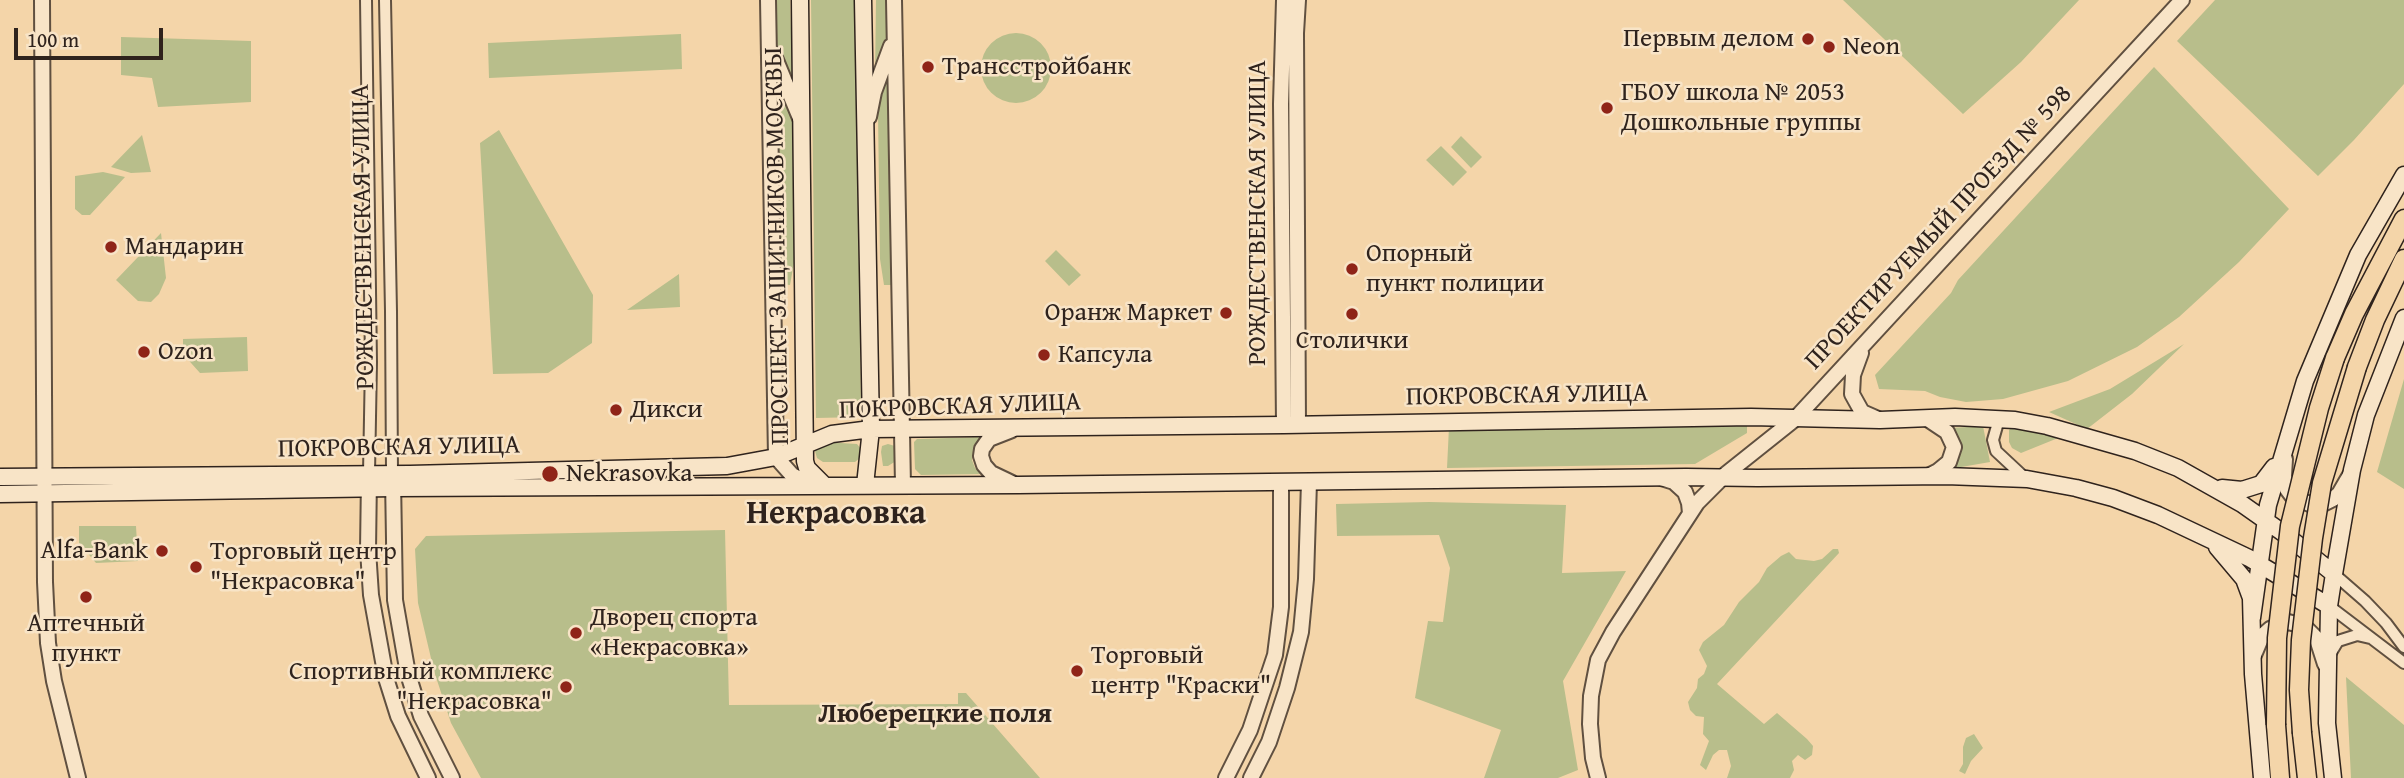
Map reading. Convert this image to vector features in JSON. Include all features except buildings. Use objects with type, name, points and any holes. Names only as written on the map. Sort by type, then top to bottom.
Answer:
[{"type":"highway","points":[[2280,778],[2276,725],[2277,638],[2290,526],[2319,408],[2335,358],[2354,314],[2404,219]]},
{"type":"highway","points":[[2307,778],[2300,691],[2301,640],[2322,484],[2357,368],[2375,320],[2404,259]]},
{"type":"main road","name":"ПРОСПЕКТ ЗАЩИТНИКОВ МОСКВЫ","points":[[800,0],[805,461],[807,468],[823,484]]},
{"type":"main road","points":[[863,0],[871,429],[864,485]]},
{"type":"main road","points":[[2252,618],[2273,482],[2305,382],[2333,309],[2358,255],[2404,175]]},
{"type":"main road","points":[[2333,778],[2327,723],[2329,606],[2352,470],[2366,415],[2404,318]]},
{"type":"main road","name":"ПОКРОВСКАЯ УЛИЦА","points":[[0,477],[45,484],[369,481],[727,466],[776,457],[832,434],[871,429],[1751,417],[1880,420],[1955,416],[2007,419]]},
{"type":"main road","points":[[2007,419],[2085,435],[2135,450],[2178,468],[2206,482],[2266,520],[2334,574]]},
{"type":"main road","points":[[2206,482],[2227,489],[2242,490],[2260,484],[2273,471],[2287,437]]},
{"type":"main road","name":"ПОКРОВСКАЯ УЛИЦА","points":[[393,480],[748,487],[823,484],[1018,485],[1656,477],[1946,476],[2027,479]]},
{"type":"main road","points":[[2027,479],[2113,498],[2259,563],[2329,606]]},
{"type":"main road","name":"ПОКРОВСКАЯ УЛИЦА","points":[[0,494],[45,484]]},
{"type":"main road","points":[[2203,536],[2225,554],[2244,579],[2251,598],[2253,674],[2262,778]]},
{"type":"street","points":[[42,0],[45,582],[48,643],[54,681],[78,778]]},
{"type":"street","points":[[366,0],[371,362],[368,554],[386,678],[398,716],[428,778]]},
{"type":"street","name":"РОЖДЕСТВЕНСКАЯ УЛИЦА","points":[[385,0],[393,480]]},
{"type":"street","points":[[768,0],[776,457],[792,475],[823,484]]},
{"type":"street","points":[[894,0],[903,485]]},
{"type":"street","name":"РОЖДЕСТВЕНСКАЯ УЛИЦА","points":[[1284,0],[1282,104],[1291,425]]},
{"type":"street","name":"РОЖДЕСТВЕНСКАЯ УЛИЦА","points":[[1291,425],[1298,0]]},
{"type":"street","name":"ПРОЕКТИРУЕМЫЙ ПРОЕЗД № 598","points":[[1598,778],[1590,724],[1591,696],[1598,660],[1613,632],[1690,513],[1722,478],[1795,419],[2182,0]]},
{"type":"street","points":[[865,132],[874,92],[894,36]]},
{"type":"street","points":[[769,45],[802,123]]},
{"type":"street","points":[[1866,341],[1853,375],[1852,394],[1863,412],[1880,420]]},
{"type":"street","points":[[371,362],[392,361]]},
{"type":"street","points":[[1920,478],[1945,467],[1954,452],[1951,436],[1926,418]]},
{"type":"street","points":[[2007,419],[1993,440],[1996,451],[2027,479]]},
{"type":"street","points":[[1017,428],[989,439],[981,456],[991,473],[1018,485]]},
{"type":"street","points":[[2287,437],[2284,476],[2287,489],[2301,502],[2321,505],[2333,499],[2346,483],[2352,470]]},
{"type":"street","points":[[1656,477],[1674,482],[1685,492],[1690,513]]},
{"type":"street","points":[[393,480],[395,600],[408,674],[421,716],[452,778]]},
{"type":"street","points":[[1226,778],[1250,730],[1275,655],[1281,607],[1281,482]]},
{"type":"street","points":[[1251,778],[1269,742],[1287,688],[1301,632],[1309,525],[1309,482]]},
{"type":"street","points":[[1281,530],[1284,521],[1294,514],[1301,515],[1309,525]]},
{"type":"street","points":[[368,554],[379,547],[387,548],[394,557]]},
{"type":"street","points":[[2334,574],[2379,616],[2404,648]]},
{"type":"street","points":[[2329,606],[2404,663]]},
{"type":"street","points":[[2253,674],[2255,649],[2262,636],[2270,629],[2288,622],[2304,626],[2317,639],[2327,676]]},
{"type":"street","points":[[2327,676],[2329,654],[2338,641],[2357,635],[2376,641]]},
{"type":"green space","points":[[775,0],[790,0],[793,86],[775,46]]},
{"type":"green space","points":[[811,0],[857,0],[861,417],[816,418]]},
{"type":"green space","points":[[876,0],[889,0],[890,39],[875,75]]},
{"type":"green space","points":[[1843,0],[2079,0],[2021,62],[1963,114]]},
{"type":"green space","points":[[2215,0],[2404,0],[2404,84],[2318,176],[2177,41]]},
{"type":"green space","points":[[1023,33],[1036,39],[1045,48],[1049,54],[1049,82],[1041,93],[1030,101],[1009,103],[991,93],[983,82],[981,61],[991,43],[1002,35]]},
{"type":"green space","points":[[681,34],[682,69],[489,78],[488,43]]},
{"type":"green space","points":[[121,37],[251,41],[251,102],[158,107],[152,78],[121,75]]},
{"type":"green space","points":[[773,66],[794,119],[795,257],[790,285],[778,284]]},
{"type":"green space","points":[[892,67],[895,285],[884,285],[880,259],[878,113],[881,94]]},
{"type":"green space","points":[[2154,67],[2289,209],[2239,262],[2179,317],[2137,347],[2068,381],[2003,399],[1966,402],[1925,391],[1879,389],[1875,375],[1951,293],[1958,280]]},
{"type":"green space","points":[[499,130],[593,295],[592,343],[548,373],[493,374],[480,143]]},
{"type":"green space","points":[[142,135],[151,172],[131,173],[111,167]]},
{"type":"green space","points":[[1461,136],[1482,157],[1471,168],[1451,147]]},
{"type":"green space","points":[[1441,146],[1467,172],[1453,186],[1426,160]]},
{"type":"green space","points":[[103,172],[125,177],[90,215],[82,215],[75,209],[75,176]]},
{"type":"green space","points":[[161,233],[166,278],[159,294],[151,302],[138,301],[116,280]]},
{"type":"green space","points":[[1056,250],[1081,275],[1069,286],[1045,261]]},
{"type":"green space","points":[[679,274],[680,307],[627,310]]},
{"type":"green space","points":[[247,337],[248,371],[200,373],[183,354],[183,339]]},
{"type":"green space","points":[[2184,344],[2132,394],[2087,429],[2049,412],[2110,389]]},
{"type":"green space","points":[[2404,379],[2404,489],[2377,472]]},
{"type":"green space","points":[[2015,423],[2068,434],[2021,453],[2012,448],[2009,442],[2009,430]]},
{"type":"green space","points":[[1747,425],[1747,433],[1695,464],[1447,468],[1449,427]]},
{"type":"green space","points":[[1983,426],[1990,462],[1950,469],[1960,454],[1961,445],[1950,428]]},
{"type":"green space","points":[[982,437],[974,445],[972,460],[975,468],[984,474],[921,475],[915,469],[914,442],[917,439]]},
{"type":"green space","points":[[825,442],[857,444],[861,449],[860,458],[855,462],[823,462],[817,458],[815,451]]},
{"type":"green space","points":[[882,446],[895,446],[896,461],[883,466]]},
{"type":"green space","points":[[1429,502],[1566,505],[1562,573],[1626,571],[1563,681],[1578,770],[1558,778],[1484,778],[1501,730],[1415,698],[1428,621],[1443,622],[1450,568],[1439,535],[1337,536],[1336,504]]},
{"type":"green space","points":[[79,526],[136,526],[138,561],[96,563],[79,543]]},
{"type":"green space","name":"Дворец спорта «Некрасовка»","points":[[725,530],[729,705],[958,704],[958,693],[966,693],[1040,778],[481,778],[451,723],[434,671],[418,603],[415,549],[426,536]]},
{"type":"green space","points":[[1833,549],[1838,549],[1839,553],[1717,684],[1764,724],[1777,713],[1813,746],[1812,755],[1805,760],[1798,755],[1792,761],[1794,770],[1790,778],[1727,778],[1731,766],[1727,750],[1719,750],[1713,755],[1706,770],[1700,765],[1709,741],[1703,734],[1704,717],[1696,716],[1690,710],[1688,702],[1707,666],[1699,650],[1703,642],[1724,625],[1767,568],[1781,556],[1789,552],[1796,559],[1814,561],[1822,559]]},
{"type":"green space","points":[[2346,677],[2404,725],[2404,778],[2351,778]]},
{"type":"green space","points":[[1974,734],[1983,748],[1971,761],[1965,774],[1959,771],[1963,764],[1963,747],[1966,738]]},
{"type":"place","name":"Первым делом","points":[[1808,39]]},
{"type":"place","name":"Neon","points":[[1829,47]]},
{"type":"place","name":"Трансстройбанк","points":[[928,67]]},
{"type":"place","name":"ГБОУ школа № 2053 Дошкольные группы","points":[[1607,108]]},
{"type":"place","name":"Мандарин","points":[[111,247]]},
{"type":"place","name":"Опорный пункт полиции","points":[[1352,269]]},
{"type":"place","name":"Оранж Маркет","points":[[1226,313]]},
{"type":"place","name":"Столички","points":[[1352,314]]},
{"type":"place","name":"Ozon","points":[[144,352]]},
{"type":"place","name":"Капсула","points":[[1044,355]]},
{"type":"place","name":"Дикси","points":[[616,410]]},
{"type":"place","name":"Nekrasovka","points":[[550,474]]},
{"type":"place","name":"Alfa-Bank","points":[[162,551]]},
{"type":"place","name":"Торговый центр \"Некрасовка\"","points":[[196,567]]},
{"type":"place","name":"Аптечный пункт","points":[[86,597]]},
{"type":"place","name":"Дворец спорта «Некрасовка»","points":[[576,633]]},
{"type":"place","name":"Торговый центр \"Краски\"","points":[[1077,671]]},
{"type":"place","name":"Спортивный комплекс \"Некрасовка\"","points":[[566,687]]},
{"type":"district","name":"Некрасовка","points":[[836,515]]},
{"type":"district","name":"Люберецкие поля","points":[[935,715]]}]
